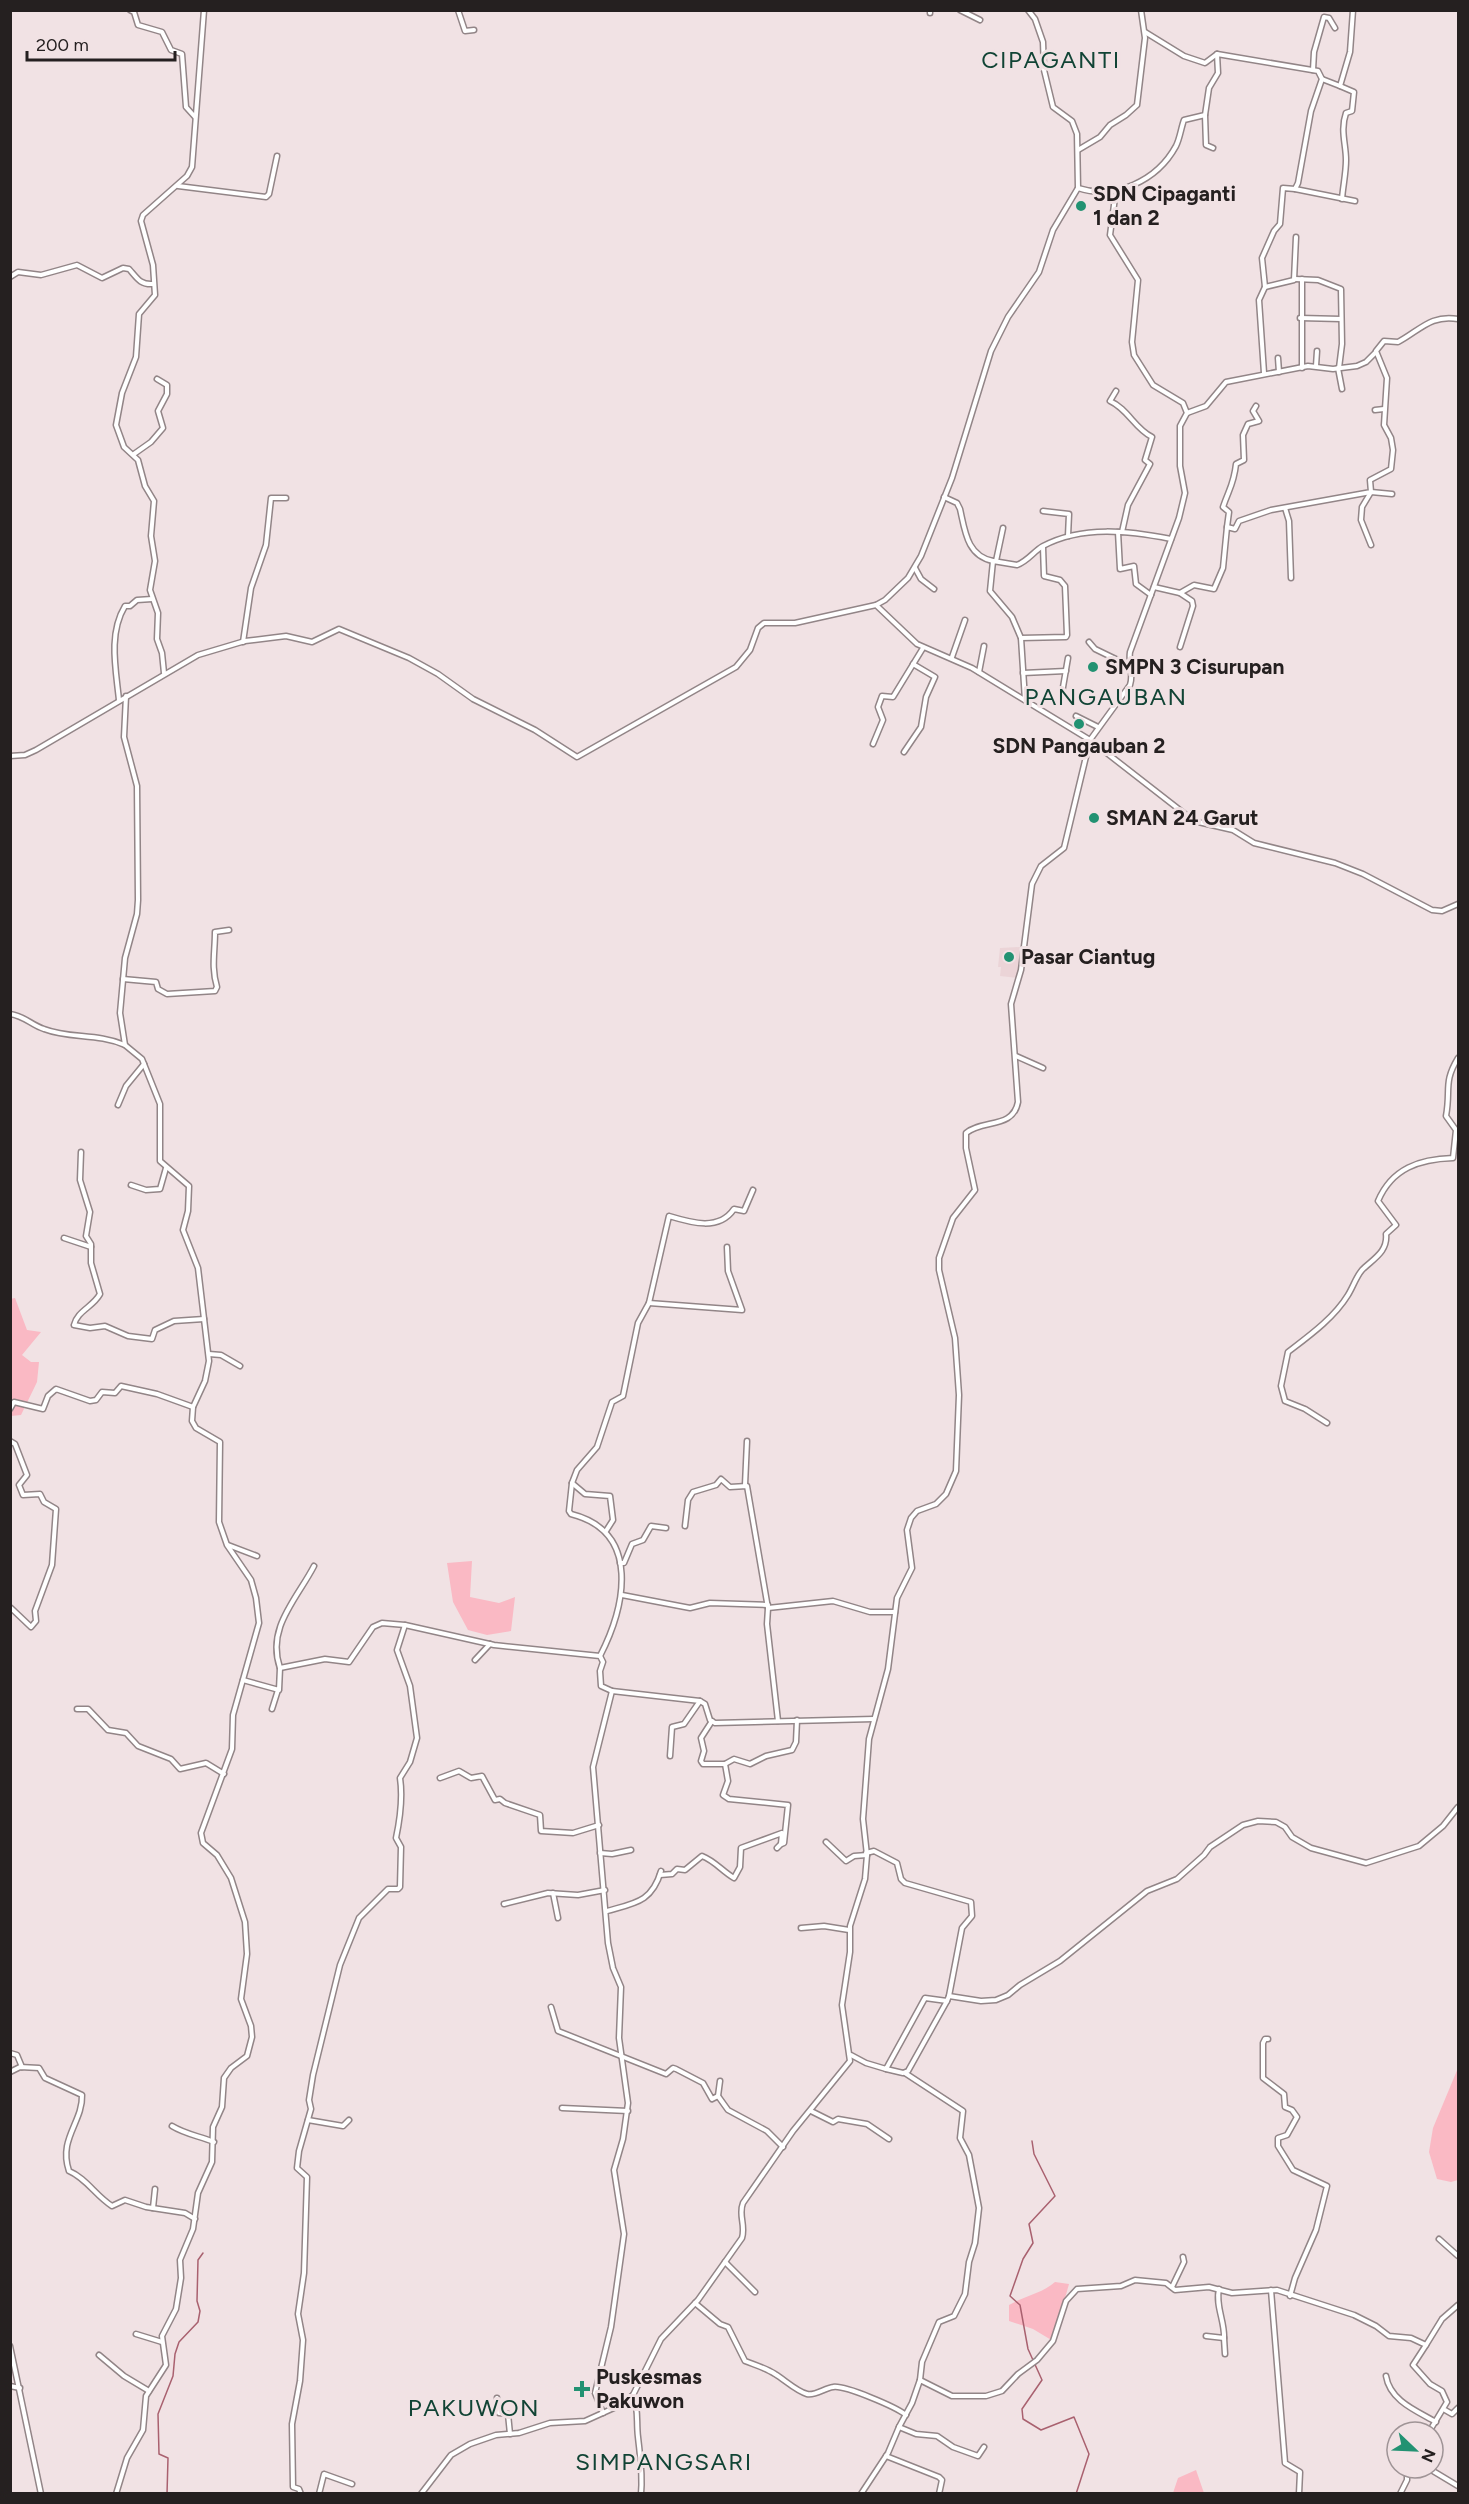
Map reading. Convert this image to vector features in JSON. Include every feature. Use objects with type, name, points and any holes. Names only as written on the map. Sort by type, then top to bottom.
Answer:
[{"type":"street","points":[[130,10],[134,12],[138,25],[162,32],[171,50],[183,56],[186,107],[195,117]]},
{"type":"street","points":[[164,673],[162,653],[157,639],[158,613],[150,590],[155,555],[151,536],[155,506],[134,455],[124,447],[116,419],[122,393],[135,357],[139,314],[155,295],[153,265],[141,221],[143,215],[177,186],[192,167],[204,10]]},
{"type":"street","points":[[458,10],[465,31],[474,30]]},
{"type":"street","points":[[960,10],[980,20]]},
{"type":"street","points":[[10,756],[25,755],[36,750],[198,655],[243,642],[293,636],[312,642],[332,630],[346,631],[409,658],[438,674],[473,699],[580,757],[736,667],[747,654],[758,628],[764,623],[795,623],[876,605],[885,600],[915,568],[944,498],[991,351],[1008,316],[1039,272],[1053,230],[1078,188],[1078,150],[1074,125],[1053,107],[1044,70],[1043,42],[1035,19],[1028,10]]},
{"type":"street","points":[[1078,150],[1100,137],[1110,125],[1135,108],[1145,32],[1141,10]]},
{"type":"street","points":[[1340,86],[1350,52],[1353,10]]},
{"type":"street","points":[[1313,70],[1314,52],[1324,16],[1329,18],[1335,28]]},
{"type":"street","points":[[1145,32],[1194,61],[1205,63],[1217,54],[1240,56],[1280,67],[1313,70],[1318,71],[1322,79],[1354,92],[1352,111],[1346,113],[1342,138],[1346,159],[1342,199]]},
{"type":"street","points":[[1214,148],[1206,145],[1205,115],[1209,88],[1218,73],[1217,54]]},
{"type":"street","points":[[1295,189],[1311,111],[1322,79]]},
{"type":"street","points":[[1078,188],[1093,191],[1116,190],[1148,178],[1174,149],[1184,120],[1205,115]]},
{"type":"street","points":[[177,186],[266,197],[269,194],[277,156]]},
{"type":"street","points":[[1264,374],[1259,300],[1265,287],[1262,258],[1274,231],[1280,224],[1284,187],[1355,201]]},
{"type":"street","points":[[1116,190],[1110,235],[1138,280],[1132,342],[1134,355],[1151,383],[1183,403],[1187,413]]},
{"type":"street","points":[[1295,279],[1296,237]]},
{"type":"street","points":[[10,277],[18,272],[41,275],[77,265],[102,278],[123,268],[129,269],[145,285],[153,284]]},
{"type":"street","points":[[1265,287],[1302,279],[1318,280],[1341,289],[1338,368],[1342,389]]},
{"type":"street","points":[[1302,279],[1300,318],[1302,368]]},
{"type":"street","points":[[1300,318],[1341,319]]},
{"type":"street","points":[[1128,665],[1130,652],[1171,539],[1185,493],[1180,466],[1180,426],[1187,413],[1206,406],[1226,382],[1316,366],[1338,368],[1366,362],[1384,341],[1398,342],[1420,326],[1433,320],[1458,319]]},
{"type":"street","points":[[1316,366],[1317,351]]},
{"type":"street","points":[[1371,545],[1361,520],[1363,506],[1371,492],[1370,480],[1391,469],[1394,461],[1391,438],[1384,425],[1388,378],[1376,351]]},
{"type":"street","points":[[1278,358],[1279,372]]},
{"type":"street","points":[[134,455],[151,442],[163,428],[158,411],[167,394],[167,385],[157,379]]},
{"type":"street","points":[[1116,391],[1110,401],[1120,405],[1144,433],[1152,437],[1145,460],[1150,464],[1128,506],[1120,532],[1120,570],[1134,566],[1136,584],[1151,595]]},
{"type":"street","points":[[1180,593],[1194,585],[1214,588],[1223,568],[1229,512],[1224,505],[1235,480],[1236,464],[1244,460],[1243,434],[1248,424],[1259,421],[1253,411],[1256,406]]},
{"type":"street","points":[[1375,410],[1384,409]]},
{"type":"street","points":[[1227,527],[1235,529],[1240,521],[1258,513],[1371,492],[1392,494]]},
{"type":"street","points":[[243,642],[251,588],[266,545],[271,498],[286,498]]},
{"type":"street","points":[[944,498],[957,503],[970,548],[981,556],[1011,566],[1017,565],[1043,547],[1068,536],[1088,532],[1120,532],[1171,539]]},
{"type":"street","points":[[1285,508],[1289,521],[1291,578]]},
{"type":"street","points":[[1043,511],[1069,514],[1068,536]]},
{"type":"street","points":[[1004,528],[994,561],[990,591],[1012,617],[1021,638],[1026,700]]},
{"type":"street","points":[[1021,638],[1067,636],[1065,586],[1060,580],[1044,576],[1043,547]]},
{"type":"street","points":[[915,568],[920,577],[934,589]]},
{"type":"street","points":[[1154,587],[1180,593],[1192,602],[1193,606],[1180,647]]},
{"type":"street","points":[[119,700],[115,651],[117,624],[125,606],[130,606],[137,600],[152,599]]},
{"type":"street","points":[[876,605],[903,633],[923,648],[952,657],[1090,740],[1194,821],[1233,830],[1254,843],[1335,863],[1363,874],[1432,910],[1442,911],[1458,904]]},
{"type":"street","points":[[952,657],[965,620]]},
{"type":"street","points":[[421,2493],[431,2478],[457,2450],[496,2435],[510,2434],[550,2423],[580,2423],[616,2407],[633,2394],[661,2338],[695,2303],[744,2232],[742,2206],[783,2147],[847,2065],[851,2055],[842,2005],[850,1953],[849,1930],[865,1879],[866,1854],[863,1819],[869,1739],[888,1669],[897,1598],[912,1568],[907,1530],[911,1518],[917,1512],[936,1504],[946,1494],[957,1462],[955,1440],[958,1395],[955,1338],[939,1270],[942,1242],[946,1230],[975,1190],[965,1139],[966,1133],[1009,1118],[1017,1110],[1011,1004],[1021,970],[1032,884],[1041,866],[1064,848],[1090,740],[1130,685],[1131,670],[1128,665],[1095,649],[1089,642]]},
{"type":"street","points":[[979,672],[984,646]]},
{"type":"street","points":[[873,744],[883,720],[878,707],[882,696],[893,697],[923,648]]},
{"type":"street","points":[[1062,693],[1068,658]]},
{"type":"street","points":[[1131,670],[1142,660]]},
{"type":"street","points":[[904,752],[921,728],[926,697],[935,677],[913,664]]},
{"type":"street","points":[[1023,673],[1066,671]]},
{"type":"street","points":[[125,1045],[120,1013],[123,979],[125,958],[137,914],[138,900],[136,786],[124,737],[126,696]]},
{"type":"street","points":[[1076,716],[1098,727]]},
{"type":"street","points":[[123,979],[156,982],[158,989],[167,994],[215,991],[217,987],[212,958],[216,946],[215,934],[216,931],[229,930]]},
{"type":"street","points":[[10,1014],[24,1017],[46,1030],[74,1037],[88,1035],[125,1045],[145,1064],[160,1104],[160,1161],[166,1168],[175,1171],[189,1186],[188,1210],[183,1230],[198,1268],[209,1370],[193,1407],[192,1421],[196,1428],[216,1438],[221,1445],[217,1503],[219,1522],[227,1545],[251,1580],[259,1612],[259,1623],[233,1714],[234,1744],[201,1833],[203,1843],[216,1855],[231,1878],[244,1922],[247,1954],[241,1999],[251,2026],[252,2037],[247,2056],[231,2068],[224,2078],[222,2107],[213,2127],[212,2162],[198,2193],[195,2219],[180,2260],[181,2278],[176,2309],[162,2342],[166,2365],[144,2402],[143,2430],[127,2458],[116,2493]]},
{"type":"street","points":[[1015,1056],[1043,1068]]},
{"type":"street","points":[[1327,1423],[1305,1409],[1285,1401],[1281,1386],[1288,1352],[1325,1322],[1348,1295],[1360,1272],[1374,1262],[1387,1242],[1386,1234],[1396,1225],[1378,1202],[1386,1185],[1423,1161],[1456,1158],[1456,1130],[1446,1116],[1450,1100],[1447,1081],[1458,1058]]},
{"type":"street","points":[[118,1105],[126,1086],[145,1064]]},
{"type":"street","points":[[81,1152],[80,1180],[90,1212],[86,1236],[91,1247],[91,1263],[100,1294],[89,1307],[78,1315],[74,1325],[90,1328],[105,1326],[129,1336],[152,1339],[155,1330],[174,1321],[204,1319]]},
{"type":"street","points":[[131,1185],[146,1190],[160,1188],[166,1168]]},
{"type":"street","points":[[712,1721],[705,1704],[699,1701],[612,1691],[601,1686],[600,1671],[603,1662],[600,1656],[615,1621],[622,1595],[620,1563],[606,1531],[587,1518],[571,1514],[569,1506],[572,1483],[578,1470],[597,1447],[612,1402],[623,1396],[638,1323],[649,1303],[669,1216],[694,1223],[716,1224],[728,1218],[734,1209],[744,1211],[753,1190]]},
{"type":"street","points":[[64,1238],[91,1247]]},
{"type":"street","points":[[649,1303],[742,1310],[728,1271],[727,1247]]},
{"type":"street","points":[[208,1354],[221,1355],[240,1366]]},
{"type":"street","points":[[10,1408],[14,1402],[44,1409],[48,1396],[55,1389],[90,1401],[96,1400],[101,1393],[114,1393],[121,1386],[157,1394],[193,1407]]},
{"type":"street","points":[[10,1441],[15,1444],[27,1476],[19,1485],[23,1495],[40,1494],[44,1502],[56,1509],[52,1563],[35,1611],[36,1621],[31,1627],[11,1608]]},
{"type":"street","points":[[747,1441],[745,1485],[749,1489],[768,1606],[778,1721]]},
{"type":"street","points":[[685,1526],[688,1500],[693,1492],[717,1485],[722,1479],[730,1487],[745,1485]]},
{"type":"street","points":[[572,1483],[585,1494],[610,1496],[613,1520],[606,1531]]},
{"type":"street","points":[[620,1563],[624,1563],[632,1544],[643,1540],[651,1526],[666,1528]]},
{"type":"street","points":[[227,1545],[257,1556]]},
{"type":"street","points":[[272,1709],[279,1690],[280,1668],[275,1649],[282,1622],[314,1566]]},
{"type":"street","points":[[622,1595],[690,1608],[710,1603],[768,1606],[833,1601],[870,1612],[895,1612]]},
{"type":"street","points":[[280,1668],[325,1659],[349,1662],[373,1627],[382,1623],[405,1625],[490,1644],[600,1656]]},
{"type":"street","points":[[301,2493],[292,2483],[292,2432],[301,2374],[303,2340],[298,2314],[304,2273],[307,2177],[297,2168],[299,2151],[308,2120],[313,2075],[335,1984],[353,1929],[359,1918],[373,1906],[379,1895],[388,1888],[398,1890],[400,1887],[401,1847],[396,1838],[401,1824],[398,1812],[402,1793],[400,1778],[410,1762],[417,1738],[410,1686],[398,1650],[405,1625]]},
{"type":"street","points":[[475,1660],[490,1644]]},
{"type":"street","points":[[243,1680],[279,1690]]},
{"type":"street","points":[[603,2413],[595,2393],[611,2327],[624,2234],[614,2170],[628,2111],[619,2038],[621,1987],[612,1965],[593,1767],[612,1691]]},
{"type":"street","points":[[670,1756],[672,1727],[684,1724],[699,1701]]},
{"type":"street","points":[[77,1709],[87,1709],[108,1730],[126,1733],[138,1746],[171,1759],[180,1769],[206,1763],[224,1774]]},
{"type":"street","points":[[712,1721],[874,1719]]},
{"type":"street","points":[[712,1721],[701,1738],[704,1751],[701,1761],[703,1764],[725,1764],[734,1759],[750,1764],[766,1756],[792,1750],[796,1742],[797,1720]]},
{"type":"street","points":[[607,1911],[643,1900],[653,1890],[661,1873],[672,1874],[677,1869],[685,1870],[702,1856],[716,1862],[721,1870],[734,1878],[740,1868],[741,1848],[781,1833],[779,1847],[784,1843],[788,1805],[729,1799],[723,1795],[728,1781],[725,1764]]},
{"type":"street","points":[[440,1778],[459,1771],[471,1778],[482,1776],[495,1800],[500,1799],[505,1803],[540,1815],[541,1831],[573,1833],[599,1825]]},
{"type":"street","points":[[886,2068],[923,2000],[928,1997],[981,2001],[996,2000],[1008,1995],[1020,1985],[1060,1961],[1148,1891],[1177,1879],[1210,1847],[1243,1825],[1258,1821],[1276,1822],[1285,1827],[1292,1837],[1311,1848],[1366,1863],[1419,1846],[1449,1820],[1458,1807]]},
{"type":"street","points":[[825,1842],[846,1861],[854,1856],[874,1851],[897,1863],[901,1879],[905,1882],[971,1902],[972,1916],[962,1928],[948,1998],[905,2073]]},
{"type":"street","points":[[600,1853],[612,1854],[631,1850]]},
{"type":"street","points":[[504,1904],[553,1893],[578,1895],[604,1890]]},
{"type":"street","points":[[553,1893],[558,1918]]},
{"type":"street","points":[[801,1928],[824,1926],[849,1930]]},
{"type":"street","points":[[551,2007],[558,2031],[623,2059],[666,2074],[673,2068],[676,2069],[703,2084],[712,2099],[718,2096]]},
{"type":"street","points":[[1268,2039],[1263,2043],[1263,2078],[1284,2094],[1285,2107],[1292,2110],[1297,2117],[1287,2135],[1278,2138],[1278,2146],[1294,2171],[1327,2187],[1316,2230],[1295,2278],[1290,2296]]},
{"type":"street","points":[[10,2053],[17,2055],[22,2067]]},
{"type":"street","points":[[851,2055],[866,2064],[905,2073],[963,2111],[960,2138],[969,2155],[979,2208],[975,2243],[969,2262],[964,2297],[954,2316],[939,2322],[922,2362],[920,2380],[906,2415],[886,2456],[861,2493]]},
{"type":"street","points":[[10,2072],[22,2067],[40,2068],[45,2078],[82,2096],[67,2141],[66,2162],[69,2171],[80,2175],[94,2193],[112,2206],[125,2200],[153,2208],[185,2213],[195,2219]]},
{"type":"street","points":[[720,2081],[718,2096],[728,2110],[767,2131],[783,2147]]},
{"type":"street","points":[[562,2108],[628,2111]]},
{"type":"street","points":[[811,2111],[833,2122],[838,2119],[867,2124],[889,2139]]},
{"type":"street","points":[[308,2120],[343,2126],[349,2120]]},
{"type":"street","points":[[172,2126],[181,2133],[194,2134],[214,2142]]},
{"type":"street","points":[[153,2208],[155,2189]]},
{"type":"street","points":[[1439,2239],[1458,2256]]},
{"type":"street","points":[[1172,2287],[1184,2262],[1183,2257]]},
{"type":"street","points":[[725,2262],[755,2292]]},
{"type":"street","points":[[920,2380],[952,2396],[986,2396],[998,2392],[1037,2360],[1053,2341],[1066,2301],[1077,2289],[1121,2286],[1135,2280],[1162,2283],[1175,2290],[1209,2287],[1232,2294],[1271,2290],[1354,2315],[1392,2337],[1411,2338],[1426,2345]]},
{"type":"street","points":[[1219,2289],[1218,2300],[1224,2321],[1225,2354]]},
{"type":"street","points":[[1271,2290],[1285,2463],[1300,2472],[1299,2493]]},
{"type":"street","points":[[695,2303],[720,2324],[728,2327],[745,2361],[775,2374],[804,2393],[812,2394],[821,2389],[840,2386],[884,2405],[893,2406],[906,2415]]},
{"type":"street","points":[[1438,2420],[1445,2410],[1447,2402],[1442,2391],[1430,2384],[1413,2365],[1442,2319],[1458,2305]]},
{"type":"street","points":[[136,2334],[162,2342]]},
{"type":"street","points":[[1206,2336],[1224,2338]]},
{"type":"street","points":[[10,2346],[41,2493]]},
{"type":"street","points":[[99,2355],[124,2376],[149,2391]]},
{"type":"street","points":[[1386,2376],[1387,2384],[1407,2407],[1432,2420]]},
{"type":"street","points":[[10,2386],[20,2388]]},
{"type":"street","points":[[633,2394],[638,2409],[638,2435],[642,2457],[641,2493]]},
{"type":"street","points":[[497,2398],[499,2413],[508,2414],[510,2434]]},
{"type":"street","points":[[1445,2410],[1452,2414],[1458,2408]]},
{"type":"street","points":[[899,2427],[916,2434],[937,2436],[953,2447],[978,2456],[984,2447]]},
{"type":"street","points":[[886,2456],[940,2477],[942,2480],[939,2493]]},
{"type":"street","points":[[319,2493],[324,2474],[352,2484]]},
{"type":"street","points":[[1445,2478],[1458,2486]]},
{"type":"shaded area","name":"Pasar Ciantug","points":[[1020,947],[1018,978],[1000,976],[1001,967],[998,967],[1000,948]]},
{"type":"shaded area","points":[[15,1298],[27,1330],[41,1332],[22,1355],[31,1362],[39,1362],[37,1382],[21,1415],[11,1416],[10,1299]]},
{"type":"shaded area","points":[[472,1561],[470,1597],[499,1603],[515,1597],[511,1631],[487,1635],[468,1630],[453,1602],[447,1563]]},
{"type":"shaded area","points":[[1458,2068],[1458,2180],[1451,2182],[1437,2179],[1429,2152],[1433,2128]]},
{"type":"shaded area","points":[[1055,2282],[1069,2284],[1053,2341],[1033,2329],[1009,2321],[1009,2305]]},
{"type":"shaded area","points":[[1196,2470],[1204,2493],[1173,2493],[1178,2478]]},
{"type":"waterway","points":[[1032,2141],[1034,2154],[1055,2196],[1029,2224],[1033,2243],[1023,2259],[1010,2296],[1020,2305],[1028,2349],[1042,2380],[1022,2409],[1023,2419],[1041,2430],[1074,2417],[1089,2454],[1076,2494]]},
{"type":"waterway","points":[[167,2494],[168,2458],[159,2454],[158,2414],[173,2376],[175,2354],[179,2342],[198,2322],[200,2311],[197,2301],[198,2260],[203,2253]]},
{"type":"place","name":"SDN Cipaganti 1 dan 2","points":[[1081,206]]},
{"type":"place","name":"SMPN 3 Cisurupan","points":[[1093,667]]},
{"type":"place","name":"SDN Pangauban 2","points":[[1079,724]]},
{"type":"place","name":"SMAN 24 Garut","points":[[1094,818]]},
{"type":"place","name":"Pasar Ciantug","points":[[1009,957]]},
{"type":"place","name":"Puskesmas Pakuwon","points":[[582,2389]]},
{"type":"district","name":"CIPAGANTI","points":[[1051,60]]},
{"type":"district","name":"PANGAUBAN","points":[[1106,697]]},
{"type":"district","name":"PAKUWON","points":[[474,2408]]},
{"type":"district","name":"SIMPANGSARI","points":[[664,2462]]}]
